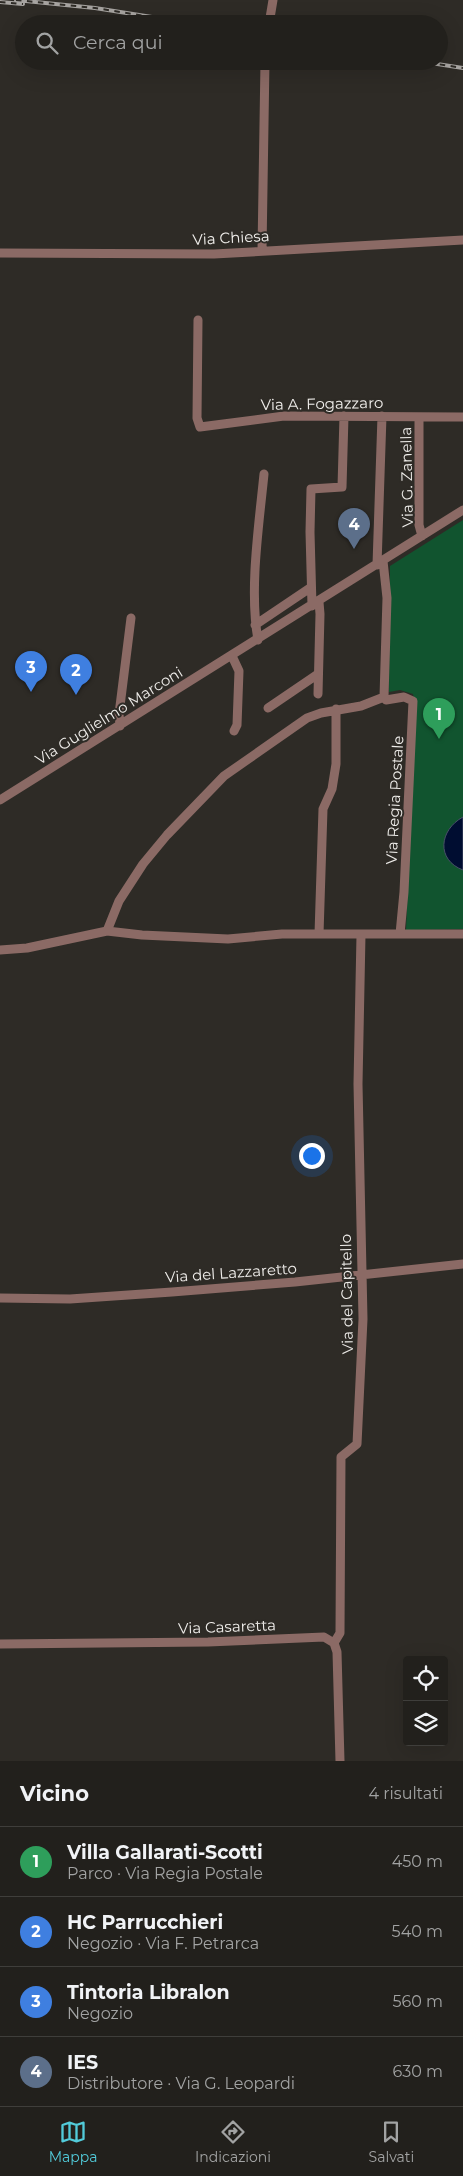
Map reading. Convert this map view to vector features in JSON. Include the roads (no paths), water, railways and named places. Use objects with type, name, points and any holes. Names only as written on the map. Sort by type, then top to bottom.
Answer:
[{"type":"street","points":[[270,15],[273,0]]},
{"type":"street","points":[[262,250],[265,70]]},
{"type":"street","name":"Via Chiesa","points":[[0,253],[214,254],[463,240]]},
{"type":"street","name":"Via A. Fogazzaro","points":[[198,320],[197,418],[200,427],[284,416],[463,418]]},
{"type":"street","points":[[318,694],[320,614],[310,588],[312,489],[342,487],[344,416]]},
{"type":"street","points":[[382,416],[380,563],[387,598],[384,697]]},
{"type":"street","name":"Via G. Zanella","points":[[419,417],[419,525],[422,536]]},
{"type":"street","points":[[258,640],[256,584],[264,474]]},
{"type":"street","name":"Via Guglielmo Marconi","points":[[0,800],[463,510]]},
{"type":"street","points":[[256,625],[310,588]]},
{"type":"street","points":[[120,726],[119,714],[131,618]]},
{"type":"street","points":[[232,656],[239,672],[237,725],[234,731]]},
{"type":"street","points":[[268,708],[318,674]]},
{"type":"street","name":"Via Regia Postale","points":[[107,931],[119,901],[143,864],[167,835],[224,776],[307,718],[336,710],[361,706],[384,697],[386,700],[404,697],[413,701],[404,892],[400,934]]},
{"type":"street","points":[[319,934],[323,809],[332,789],[336,764],[336,710]]},
{"type":"street","points":[[0,950],[27,948],[107,931],[142,935],[228,938],[319,934],[463,934]]},
{"type":"street","name":"Via del Capitello","points":[[334,1644],[340,1633],[341,1457],[358,1444],[360,1420],[363,1276],[358,1100],[361,935]]},
{"type":"street","name":"Via del Lazzaretto","points":[[0,1298],[70,1299],[363,1276],[463,1264]]},
{"type":"street","name":"Via Casaretta","points":[[0,1644],[208,1642],[324,1637],[334,1644]]},
{"type":"street","points":[[334,1644],[337,1652],[340,1761]]},
{"type":"water","points":[[463,817],[463,870],[448,859],[444,845],[449,829]]},
{"type":"railway","points":[[16,0],[95,8],[139,15]]},
{"type":"railway","points":[[0,2],[23,4]]},
{"type":"railway","points":[[448,66],[463,68]]},
{"type":"place","name":"IES","points":[[354,549]]},
{"type":"place","name":"Tintoria Libralon","points":[[31,692]]},
{"type":"place","name":"HC Parrucchieri","points":[[76,695]]},
{"type":"place","name":"Villa Gallarati-Scotti","points":[[439,739]]}]
